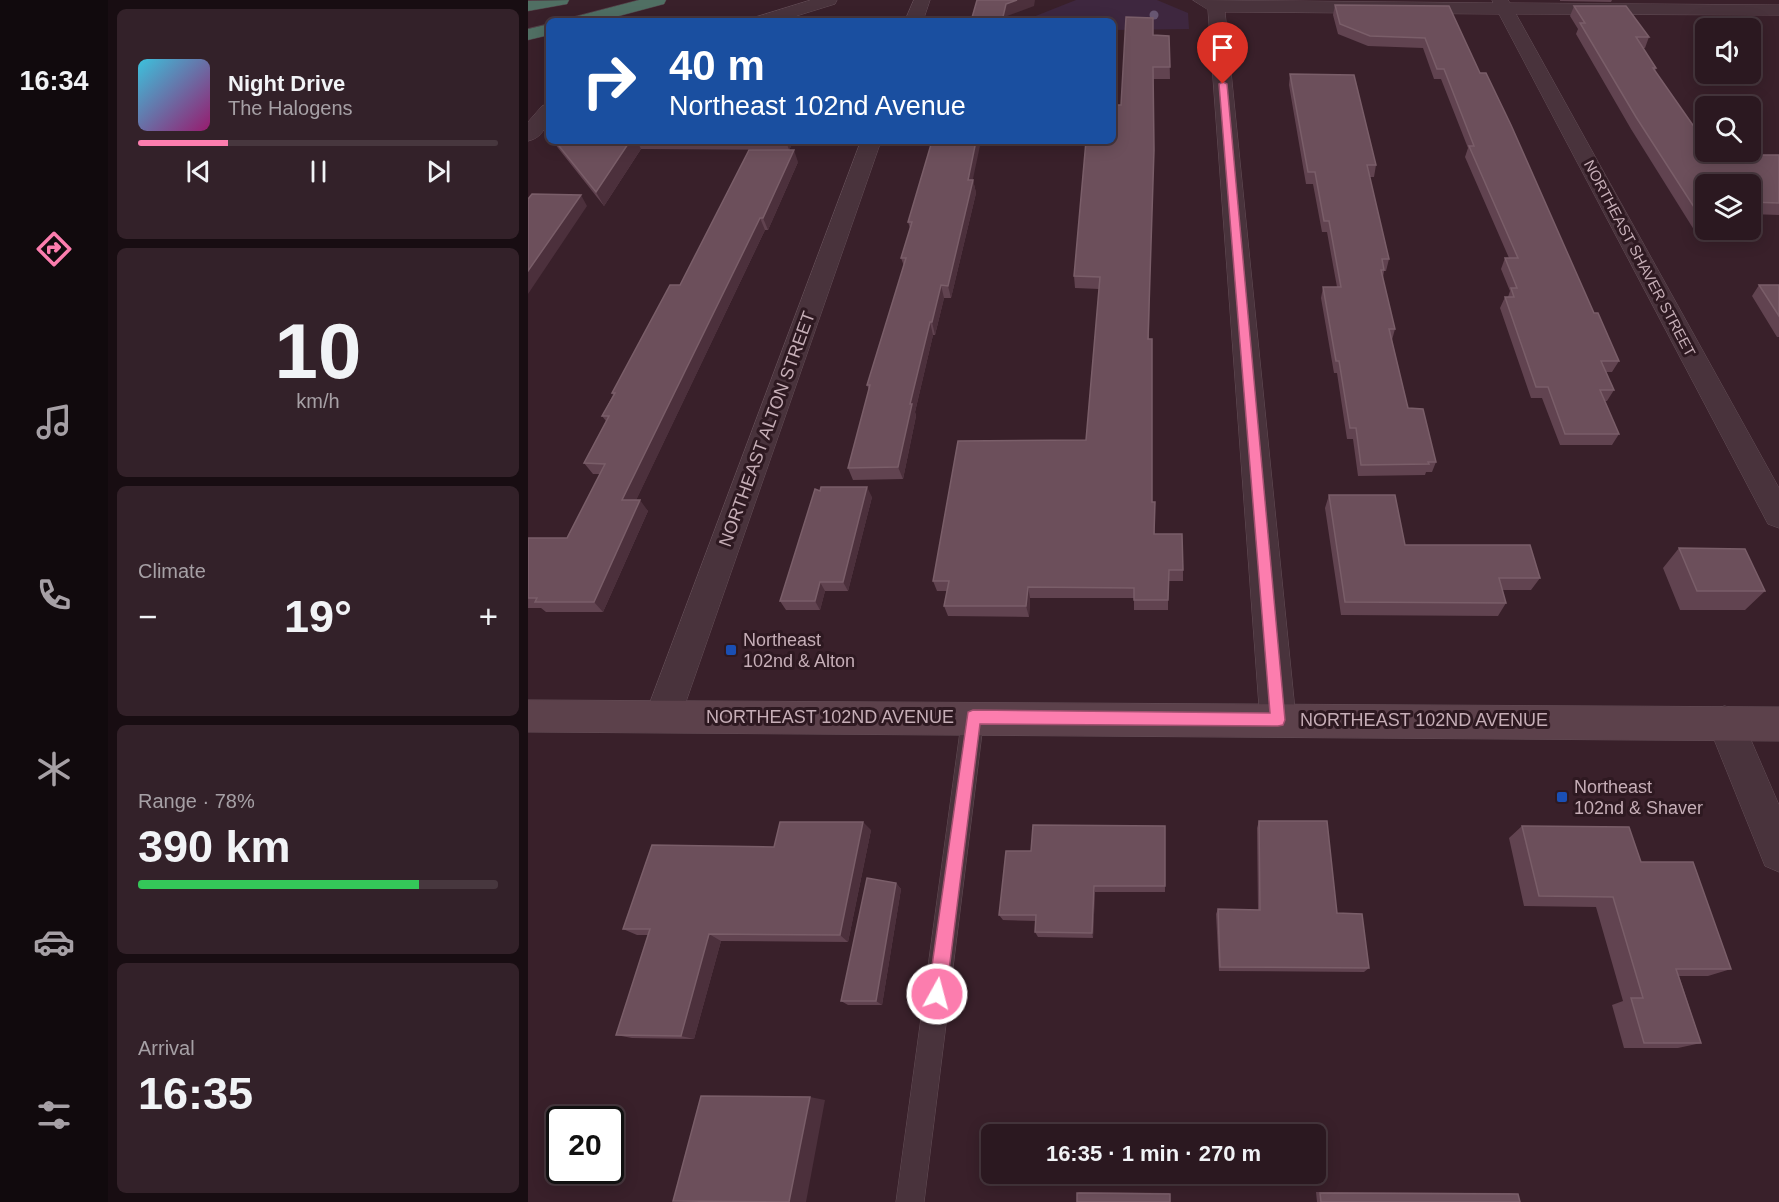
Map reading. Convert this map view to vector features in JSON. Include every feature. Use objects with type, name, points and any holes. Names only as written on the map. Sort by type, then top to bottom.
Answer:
[{"type":"highway","points":[[528,6],[561,0]]},
{"type":"highway","points":[[590,18],[658,0]]},
{"type":"highway","points":[[528,35],[546,30]]},
{"type":"main road","name":"NORTHEAST 102ND AVENUE","points":[[528,716],[973,717],[1779,724]]},
{"type":"street","points":[[772,18],[829,0]]},
{"type":"street","points":[[915,18],[922,0]]},
{"type":"street","points":[[1278,720],[1209,4],[1502,4],[1779,10]]},
{"type":"street","name":"NORTHEAST SHAVER STREET","points":[[1502,4],[1779,516]]},
{"type":"street","points":[[528,135],[546,114]]},
{"type":"street","name":"NORTHEAST ALTON STREET","points":[[663,716],[870,144]]},
{"type":"street","points":[[1725,722],[1779,852]]},
{"type":"lane","points":[[910,1202],[973,717]]},
{"type":"shaded area","points":[[1076,0],[1157,0],[1188,13],[1189,29],[1116,30],[1116,18],[1031,18]]},
{"type":"building","points":[[977,0],[1017,0],[1006,4],[1003,18],[972,18]]},
{"type":"building","points":[[1335,5],[1449,6],[1480,73],[1486,73],[1511,125],[1594,313],[1598,313],[1619,361],[1601,361],[1614,390],[1600,390],[1619,434],[1565,434],[1548,387],[1536,387],[1505,297],[1514,297],[1511,288],[1517,288],[1505,258],[1518,258],[1469,146],[1474,146],[1444,69],[1437,69],[1425,38],[1370,36],[1340,24]]},
{"type":"building","points":[[1574,6],[1626,6],[1649,37],[1636,37],[1656,68],[1653,68],[1695,128],[1695,162],[1761,162],[1761,155],[1779,155],[1779,203],[1761,202],[1761,174],[1695,174],[1695,209],[1636,117],[1580,23],[1585,23]]},
{"type":"building","points":[[1126,17],[1153,18],[1153,35],[1169,36],[1170,67],[1153,67],[1154,150],[1148,339],[1152,339],[1152,502],[1155,502],[1154,534],[1182,534],[1183,570],[1169,570],[1168,600],[1134,600],[1134,588],[1028,587],[1026,606],[944,606],[949,581],[933,581],[958,441],[1086,440],[1100,277],[1074,276],[1086,144],[1116,144],[1116,105],[1121,105]]},
{"type":"building","points":[[1290,74],[1354,75],[1376,165],[1367,165],[1389,259],[1382,259],[1384,270],[1381,270],[1395,329],[1389,329],[1408,408],[1423,409],[1436,462],[1361,465],[1356,428],[1350,428],[1323,287],[1341,287],[1329,221],[1324,221],[1315,172],[1308,172]]},
{"type":"building","points":[[557,144],[628,144],[596,192]]},
{"type":"building","points":[[931,144],[975,144],[968,180],[973,180],[948,286],[941,285],[932,322],[930,322],[910,404],[912,404],[898,467],[848,468],[870,385],[867,385],[906,258],[901,258],[912,222],[908,222]]},
{"type":"building","points":[[749,150],[794,150],[763,218],[760,218],[622,500],[640,500],[594,602],[535,602],[537,598],[528,598],[528,538],[567,538],[605,464],[584,463],[609,416],[602,416],[615,393],[612,393],[670,285],[680,285]]},
{"type":"building","points":[[532,194],[581,195],[528,271],[528,199]]},
{"type":"building","points":[[1759,285],[1779,285],[1779,316]]},
{"type":"building","points":[[821,487],[867,487],[843,582],[820,582],[815,601],[780,601],[815,489],[820,491]]},
{"type":"building","points":[[1329,495],[1395,495],[1405,545],[1530,545],[1540,578],[1499,578],[1506,603],[1345,602]]},
{"type":"building","points":[[1679,548],[1745,549],[1765,591],[1697,591]]},
{"type":"building","points":[[1259,821],[1327,821],[1337,913],[1362,914],[1369,968],[1220,967],[1218,909],[1260,910]]},
{"type":"building","points":[[780,822],[863,822],[840,935],[709,934],[681,1036],[616,1035],[650,929],[623,929],[652,845],[774,847]]},
{"type":"building","points":[[1033,825],[1165,826],[1165,886],[1094,886],[1092,933],[1035,932],[1036,915],[999,915],[1006,851],[1031,851]]},
{"type":"building","points":[[1522,826],[1629,827],[1641,862],[1693,862],[1731,969],[1676,969],[1701,1043],[1644,1043],[1631,998],[1643,998],[1613,897],[1539,896]]},
{"type":"building","points":[[867,878],[896,883],[876,1001],[841,1001]]},
{"type":"building","points":[[701,1096],[810,1097],[789,1202],[673,1201]]},
{"type":"building","points":[[1077,1193],[1170,1194],[1170,1202],[1077,1202]]},
{"type":"building","points":[[1320,1193],[1518,1194],[1520,1202],[1321,1202]]},
{"type":"place","name":"Northeast 102nd & Alton","points":[[731,650]]},
{"type":"place","name":"Northeast 102nd & Shaver","points":[[1562,797]]},
{"type":"route","points":[[937,994],[973,717],[1278,720],[1223,84]]}]
